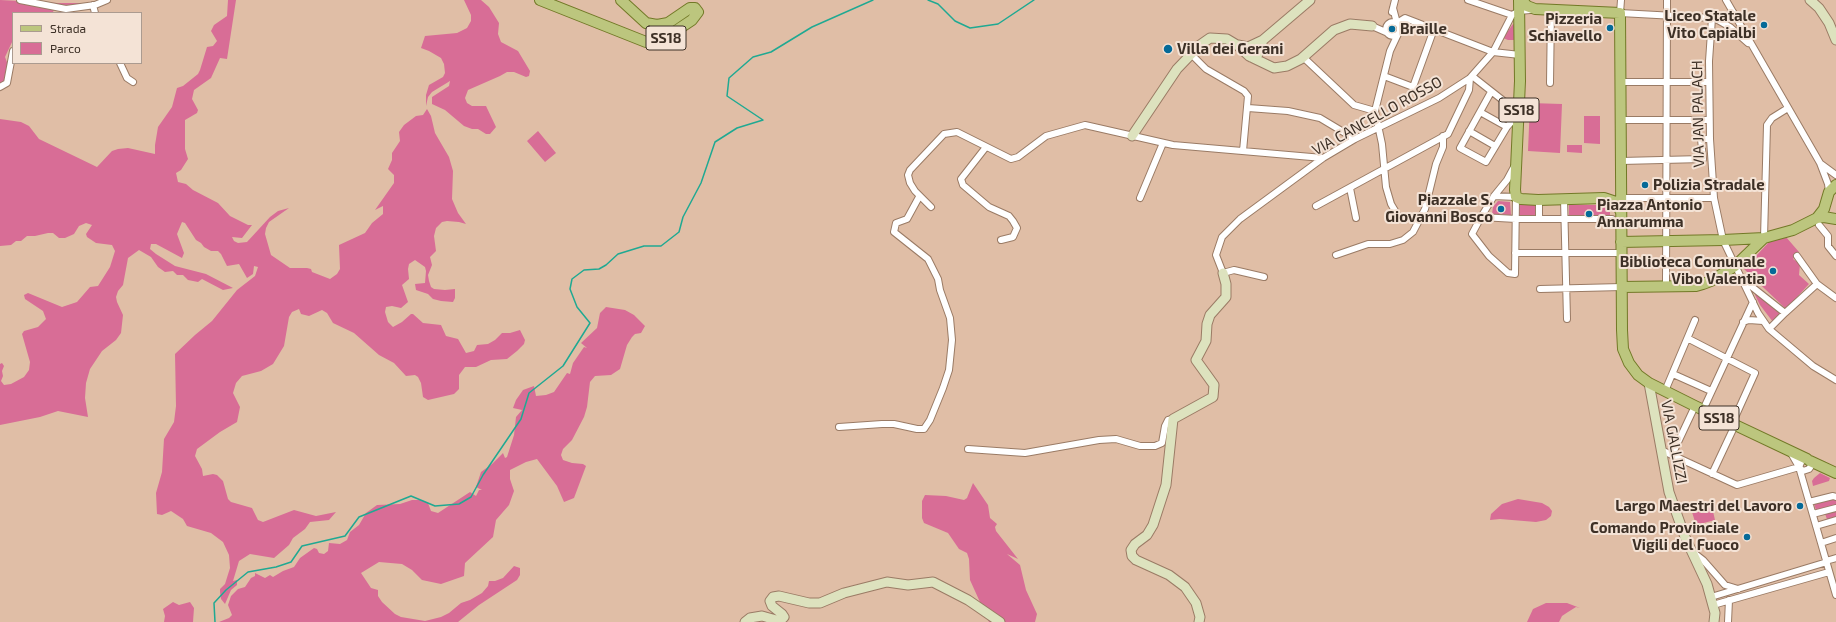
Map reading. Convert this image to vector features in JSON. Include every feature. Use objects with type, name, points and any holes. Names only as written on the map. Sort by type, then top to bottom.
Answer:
[{"type":"main road","name":"SS18","points":[[540,0],[646,42],[666,38],[692,20],[698,12],[695,8],[690,8],[668,23],[657,25],[646,23],[621,0]]},
{"type":"main road","name":"SS18","points":[[1516,197],[1520,55],[1519,24],[1516,13],[1519,0]]},
{"type":"main road","points":[[1522,0],[1532,10],[1620,13]]},
{"type":"main road","name":"SS18","points":[[1620,13],[1623,349],[1629,363],[1638,375],[1649,383],[1790,451],[1809,465],[1822,466],[1836,473]]},
{"type":"main road","points":[[1818,222],[1831,191]]},
{"type":"main road","points":[[1831,191],[1836,215]]},
{"type":"main road","points":[[1516,197],[1521,200],[1604,198],[1616,202],[1621,214]]},
{"type":"main road","points":[[1621,242],[1764,238],[1788,232],[1830,217],[1836,219]]},
{"type":"main road","points":[[1622,287],[1696,286],[1703,284],[1735,266],[1764,238]]},
{"type":"street","points":[[20,0],[66,9]]},
{"type":"street","points":[[59,12],[66,9],[93,5],[107,0]]},
{"type":"street","points":[[1252,51],[1310,0]]},
{"type":"street","points":[[1390,51],[1386,28],[1395,0]]},
{"type":"street","points":[[1468,0],[1487,3],[1516,13],[1532,10]]},
{"type":"street","points":[[1621,0],[1620,13],[1712,18],[1725,17],[1734,13]]},
{"type":"street","points":[[1666,286],[1667,0]]},
{"type":"street","points":[[1726,0],[1820,163],[1831,191]]},
{"type":"street","points":[[1810,0],[1820,8],[1836,40]]},
{"type":"street","points":[[93,5],[95,12]]},
{"type":"street","points":[[1393,8],[1400,28],[1390,51],[1375,111],[1382,144],[1386,187],[1391,204],[1400,219]]},
{"type":"street","points":[[1519,24],[1523,16],[1532,10]]},
{"type":"street","points":[[1550,83],[1551,10]]},
{"type":"street","points":[[1316,206],[1448,134],[1469,90],[1471,77],[1493,52],[1516,13]]},
{"type":"street","points":[[1132,136],[1177,69],[1200,45],[1210,38],[1227,39],[1252,51],[1263,64],[1274,68],[1287,66],[1303,57],[1334,30],[1350,24],[1372,26],[1389,22],[1397,23],[1405,18],[1493,52],[1520,55]]},
{"type":"street","points":[[1712,18],[1739,34],[1756,51]]},
{"type":"street","name":"VIA JAN PALACH","points":[[1712,18],[1709,82],[1710,139],[1714,198],[1723,240],[1758,312],[1769,329],[1813,366],[1836,380]]},
{"type":"street","points":[[1372,26],[1393,36],[1398,34]]},
{"type":"street","points":[[1384,76],[1413,87],[1434,29]]},
{"type":"street","points":[[1192,55],[1206,69],[1244,91],[1248,96],[1243,151]]},
{"type":"street","points":[[0,87],[7,83],[12,57]]},
{"type":"street","points":[[1303,57],[1354,105],[1375,111]]},
{"type":"street","points":[[120,64],[127,78],[134,82]]},
{"type":"street","points":[[1471,77],[1491,92],[1519,113],[1507,127],[1486,162],[1460,148],[1491,92]]},
{"type":"street","name":"VIA CANCELLO ROSSO","points":[[1223,273],[1216,255],[1222,237],[1240,219],[1323,158],[1355,139],[1439,98],[1471,77]]},
{"type":"street","points":[[1621,82],[1709,82]]},
{"type":"street","points":[[1248,108],[1288,111],[1320,118],[1355,139]]},
{"type":"street","points":[[1764,238],[1767,125],[1772,118],[1788,108]]},
{"type":"street","points":[[1480,112],[1507,127]]},
{"type":"street","points":[[1621,120],[1710,120]]},
{"type":"street","points":[[931,207],[919,197],[910,183],[908,175],[944,134],[957,132],[1011,159],[1018,157],[1046,136],[1085,125],[1163,143],[1323,158]]},
{"type":"street","points":[[1470,131],[1495,146]]},
{"type":"street","points":[[1336,255],[1368,244],[1390,244],[1403,240],[1413,232],[1425,210],[1436,164],[1443,147],[1443,136]]},
{"type":"street","points":[[1621,161],[1702,159],[1702,139],[1710,139]]},
{"type":"street","points":[[1140,198],[1163,143]]},
{"type":"street","points":[[986,147],[961,179],[963,185],[989,207],[1009,216],[1013,221],[1017,228],[1013,237],[1001,240]]},
{"type":"street","points":[[1820,163],[1836,175]]},
{"type":"street","points":[[1494,196],[1516,197],[1515,274],[1508,273],[1489,256],[1472,234],[1494,196],[1507,180],[1516,164]]},
{"type":"street","points":[[1604,198],[1617,193],[1621,184]]},
{"type":"street","points":[[1350,188],[1356,218]]},
{"type":"street","points":[[839,427],[894,424],[924,429],[930,420],[943,388],[949,370],[952,340],[950,318],[940,290],[938,279],[928,259],[894,232],[896,223],[907,219],[919,197]]},
{"type":"street","points":[[1604,198],[1714,198]]},
{"type":"street","points":[[1564,199],[1567,318]]},
{"type":"street","points":[[1539,200],[1539,219]]},
{"type":"street","points":[[1481,217],[1516,219],[1612,219]]},
{"type":"street","points":[[1818,222],[1828,236],[1828,246],[1836,256]]},
{"type":"street","points":[[1515,252],[1622,253]]},
{"type":"street","points":[[1797,256],[1817,284],[1836,298]]},
{"type":"street","points":[[968,450],[1025,453],[1098,440],[1116,439],[1140,446],[1155,446],[1162,443],[1165,426],[1168,420],[1173,419],[1213,397],[1214,385],[1196,360],[1206,341],[1206,324],[1210,315],[1226,297],[1226,284],[1223,273],[1234,270],[1264,277]]},
{"type":"street","points":[[1741,278],[1785,313]]},
{"type":"street","points":[[1769,329],[1817,284]]},
{"type":"street","points":[[1540,289],[1622,287]]},
{"type":"street","points":[[1672,455],[1699,408],[1711,392],[1726,357],[1746,319],[1753,302]]},
{"type":"street","points":[[1746,319],[1758,312]]},
{"type":"street","points":[[1746,319],[1763,321]]},
{"type":"street","points":[[1665,391],[1688,340],[1695,320]]},
{"type":"street","points":[[1688,340],[1726,357],[1755,373],[1712,474]]},
{"type":"street","points":[[1673,374],[1711,392]]},
{"type":"street","name":"VIA GALLIZZI","points":[[1649,383],[1669,492],[1691,552],[1707,584],[1715,613],[1714,622]]},
{"type":"street","points":[[1173,419],[1166,485],[1153,525],[1147,535],[1135,544],[1131,550],[1132,556],[1136,560],[1169,575],[1185,587],[1196,603],[1200,616],[1199,622]]},
{"type":"street","points":[[1661,450],[1736,485],[1800,467]]},
{"type":"street","points":[[1790,451],[1803,471],[1809,465]]},
{"type":"street","points":[[1809,465],[1802,460],[1800,467],[1836,595]]},
{"type":"street","points":[[1804,484],[1809,465]]},
{"type":"street","points":[[1809,502],[1833,496],[1836,497]]},
{"type":"street","points":[[1813,514],[1836,508]]},
{"type":"street","points":[[1816,526],[1836,520]]},
{"type":"street","points":[[1821,543],[1836,538]]},
{"type":"street","points":[[1691,552],[1703,560],[1725,585],[1738,589]]},
{"type":"street","points":[[1712,601],[1738,589],[1836,558]]},
{"type":"street","points":[[1712,601],[1729,600],[1829,572]]},
{"type":"street","points":[[745,622],[750,618],[762,616],[780,621],[784,617],[772,606],[770,600],[773,597],[779,596],[809,603],[820,603],[844,593],[886,582],[908,585],[933,582],[968,600],[1000,622]]},
{"type":"street","points":[[1728,622],[1729,600]]},
{"type":"green space","points":[[0,0],[90,3],[73,7],[62,5],[56,8],[53,12],[12,12],[12,42],[5,57],[8,65],[4,83],[0,85]]},
{"type":"green space","points":[[228,0],[236,0],[227,59],[220,58],[211,78],[194,90],[192,99],[198,110],[197,113],[185,120],[185,149],[188,159],[181,170],[176,173],[178,182],[186,184],[193,190],[218,203],[230,216],[248,225],[252,225],[242,238],[232,237],[234,241],[238,243],[247,242],[270,217],[278,211],[289,208],[269,222],[266,228],[265,234],[271,255],[290,268],[311,269],[312,272],[330,279],[337,274],[340,269],[339,245],[365,233],[372,223],[383,214],[383,206],[375,210],[394,183],[394,175],[388,169],[392,160],[392,153],[400,141],[399,132],[404,125],[416,116],[423,115],[427,109],[431,116],[435,133],[449,157],[453,171],[452,199],[458,213],[466,224],[447,221],[442,222],[436,228],[434,236],[436,251],[430,257],[432,265],[428,275],[431,287],[434,289],[445,290],[455,289],[455,298],[453,302],[441,301],[433,299],[428,294],[416,290],[415,284],[425,283],[426,271],[425,267],[415,260],[409,264],[409,279],[402,285],[408,302],[401,308],[392,306],[386,307],[385,312],[388,322],[393,327],[413,314],[423,323],[441,325],[446,336],[458,339],[466,353],[474,351],[477,345],[488,344],[502,333],[510,333],[520,330],[525,340],[524,344],[507,359],[491,360],[476,367],[465,367],[459,375],[459,389],[454,394],[428,400],[423,397],[421,383],[418,377],[415,375],[406,376],[394,363],[379,355],[354,333],[333,323],[327,313],[322,310],[309,316],[301,314],[299,309],[292,312],[289,317],[284,346],[273,364],[261,371],[242,376],[236,383],[233,393],[240,407],[237,422],[220,432],[197,449],[195,456],[202,469],[203,476],[213,474],[217,475],[223,481],[228,499],[231,502],[252,508],[258,520],[263,522],[294,510],[316,516],[336,512],[329,520],[310,522],[305,529],[293,538],[289,545],[274,558],[250,554],[239,561],[233,581],[237,580],[237,585],[231,590],[225,604],[221,599],[220,589],[225,584],[230,568],[229,555],[223,542],[211,533],[187,526],[183,519],[171,511],[162,515],[157,514],[156,493],[162,472],[164,439],[174,422],[176,406],[175,354],[212,321],[237,290],[255,276],[258,267],[254,266],[253,274],[247,278],[239,264],[227,266],[218,251],[211,251],[204,247],[196,240],[185,223],[182,222],[177,234],[184,253],[182,258],[156,244],[151,244],[150,249],[175,266],[206,274],[233,288],[223,290],[202,279],[198,282],[188,280],[183,275],[177,275],[173,271],[165,272],[158,267],[151,257],[139,250],[128,258],[123,285],[118,291],[116,297],[123,315],[121,333],[116,340],[102,351],[90,369],[86,383],[85,398],[88,417],[58,411],[40,417],[0,425],[0,364],[2,363],[4,366],[1,381],[4,385],[11,384],[24,377],[29,370],[30,362],[22,334],[24,331],[38,327],[46,319],[43,311],[25,299],[24,295],[28,293],[62,307],[77,302],[90,287],[98,286],[110,267],[115,251],[112,245],[96,243],[87,237],[86,234],[92,225],[86,223],[79,226],[74,234],[65,238],[59,238],[53,233],[48,233],[27,236],[21,241],[16,241],[11,245],[0,246],[0,119],[21,122],[29,126],[39,139],[97,167],[112,151],[118,149],[128,148],[155,154],[158,127],[172,107],[177,88],[183,86],[198,74],[207,47],[213,46],[217,41],[211,31],[214,25],[227,16]]},
{"type":"green space","points":[[464,0],[481,0],[489,7],[499,23],[498,34],[501,42],[518,51],[530,71],[529,76],[526,77],[514,72],[507,72],[468,90],[465,98],[467,103],[472,106],[486,106],[496,127],[490,134],[486,134],[478,129],[472,129],[464,126],[445,110],[432,104],[432,97],[449,86],[450,81],[432,92],[428,97],[426,106],[426,95],[429,85],[443,77],[445,73],[444,64],[441,58],[421,48],[425,36],[457,33],[467,28],[471,21],[471,15]]},
{"type":"green space","points":[[1513,24],[1515,25],[1516,40],[1508,40],[1503,38]]},
{"type":"green space","points":[[1530,103],[1562,104],[1560,153],[1528,151]]},
{"type":"green space","points":[[1584,116],[1600,116],[1600,144],[1584,143]]},
{"type":"green space","points":[[538,131],[556,153],[545,162],[527,141]]},
{"type":"green space","points":[[1567,145],[1582,145],[1582,153],[1567,152]]},
{"type":"green space","points":[[1498,201],[1510,202],[1511,215],[1492,214],[1493,207]]},
{"type":"green space","points":[[1519,202],[1535,203],[1535,215],[1519,215]]},
{"type":"green space","points":[[1569,205],[1610,205],[1610,217],[1569,217]]},
{"type":"green space","points":[[1786,237],[1799,252],[1793,259],[1800,264],[1799,275],[1809,284],[1786,309],[1744,269],[1769,242]]},
{"type":"green space","points":[[1756,292],[1782,313],[1773,322],[1760,305],[1755,295]]},
{"type":"green space","points":[[606,307],[625,310],[634,315],[645,326],[641,333],[635,334],[627,345],[620,369],[611,375],[595,376],[590,382],[587,407],[584,417],[572,440],[563,449],[561,455],[563,460],[586,466],[574,498],[564,502],[557,486],[537,459],[526,462],[510,470],[510,479],[514,491],[509,505],[496,520],[493,537],[465,563],[464,576],[441,584],[422,580],[412,570],[402,564],[379,562],[361,573],[371,588],[378,590],[378,596],[382,602],[395,614],[401,617],[425,621],[441,617],[449,613],[461,603],[482,593],[488,586],[489,581],[495,581],[503,578],[514,566],[520,568],[520,575],[517,580],[479,605],[458,622],[219,622],[229,618],[232,615],[228,605],[231,596],[238,589],[245,587],[251,578],[255,576],[255,573],[265,578],[270,575],[273,577],[294,567],[300,558],[314,548],[317,549],[319,553],[324,554],[328,551],[329,543],[340,544],[347,540],[350,532],[359,525],[366,513],[377,505],[400,504],[412,500],[422,500],[428,503],[431,511],[438,513],[470,492],[476,496],[479,490],[482,490],[476,487],[481,472],[503,453],[505,458],[507,457],[514,435],[516,417],[522,410],[513,408],[516,400],[523,390],[534,386],[536,396],[554,392],[567,373],[570,374],[573,363],[584,347],[587,348],[581,343],[597,328],[600,313]]},
{"type":"green space","points":[[1820,473],[1830,478],[1829,481],[1813,486],[1812,481]]},
{"type":"green space","points":[[973,483],[988,505],[990,518],[997,524],[995,527],[996,531],[1018,559],[1007,554],[1020,565],[1026,590],[1037,614],[1035,622],[989,622],[970,580],[969,559],[967,553],[959,549],[948,533],[924,523],[922,518],[922,501],[925,495],[946,496],[964,500],[967,498]]},
{"type":"green space","points":[[1836,497],[1836,520],[1828,522],[1824,511],[1817,513],[1813,501]]},
{"type":"green space","points":[[1518,499],[1542,503],[1549,507],[1552,511],[1551,516],[1546,520],[1536,522],[1500,519],[1490,520],[1491,514],[1502,504]]},
{"type":"green space","points":[[1712,507],[1715,520],[1696,525],[1692,512]]},
{"type":"green space","points":[[173,602],[179,605],[190,602],[194,608],[193,622],[164,622],[165,616],[163,609]]},
{"type":"green space","points":[[1546,603],[1567,603],[1580,608],[1576,607],[1562,616],[1559,622],[1527,622],[1533,609]]},
{"type":"waterway","points":[[215,622],[214,603],[226,590],[248,572],[276,567],[291,562],[302,546],[345,536],[359,517],[411,496],[435,506],[459,504],[471,497],[483,475],[521,419],[529,393],[563,366],[590,323],[577,307],[570,289],[572,279],[584,270],[599,269],[618,254],[644,246],[661,246],[679,232],[683,217],[701,183],[715,142],[737,128],[763,120],[727,96],[729,78],[753,57],[771,52],[812,27],[873,0]]},
{"type":"waterway","points":[[928,0],[938,4],[955,21],[970,28],[998,24],[1034,0]]},
{"type":"place","name":"Liceo Statale Vito Capialbi","points":[[1764,25]]},
{"type":"place","name":"Pizzeria Schiavello","points":[[1610,28]]},
{"type":"place","name":"Braille","points":[[1392,29]]},
{"type":"place","name":"Villa dei Gerani","points":[[1168,49]]},
{"type":"place","name":"Polizia Stradale","points":[[1645,185]]},
{"type":"place","name":"Piazzale S. Giovanni Bosco","points":[[1501,209]]},
{"type":"place","name":"Piazza Antonio Annarumma","points":[[1589,214]]},
{"type":"place","name":"Biblioteca Comunale Vibo Valentia","points":[[1773,271]]},
{"type":"place","name":"Largo Maestri del Lavoro","points":[[1800,506]]},
{"type":"place","name":"Comando Provinciale Vigili del Fuoco","points":[[1747,537]]}]
